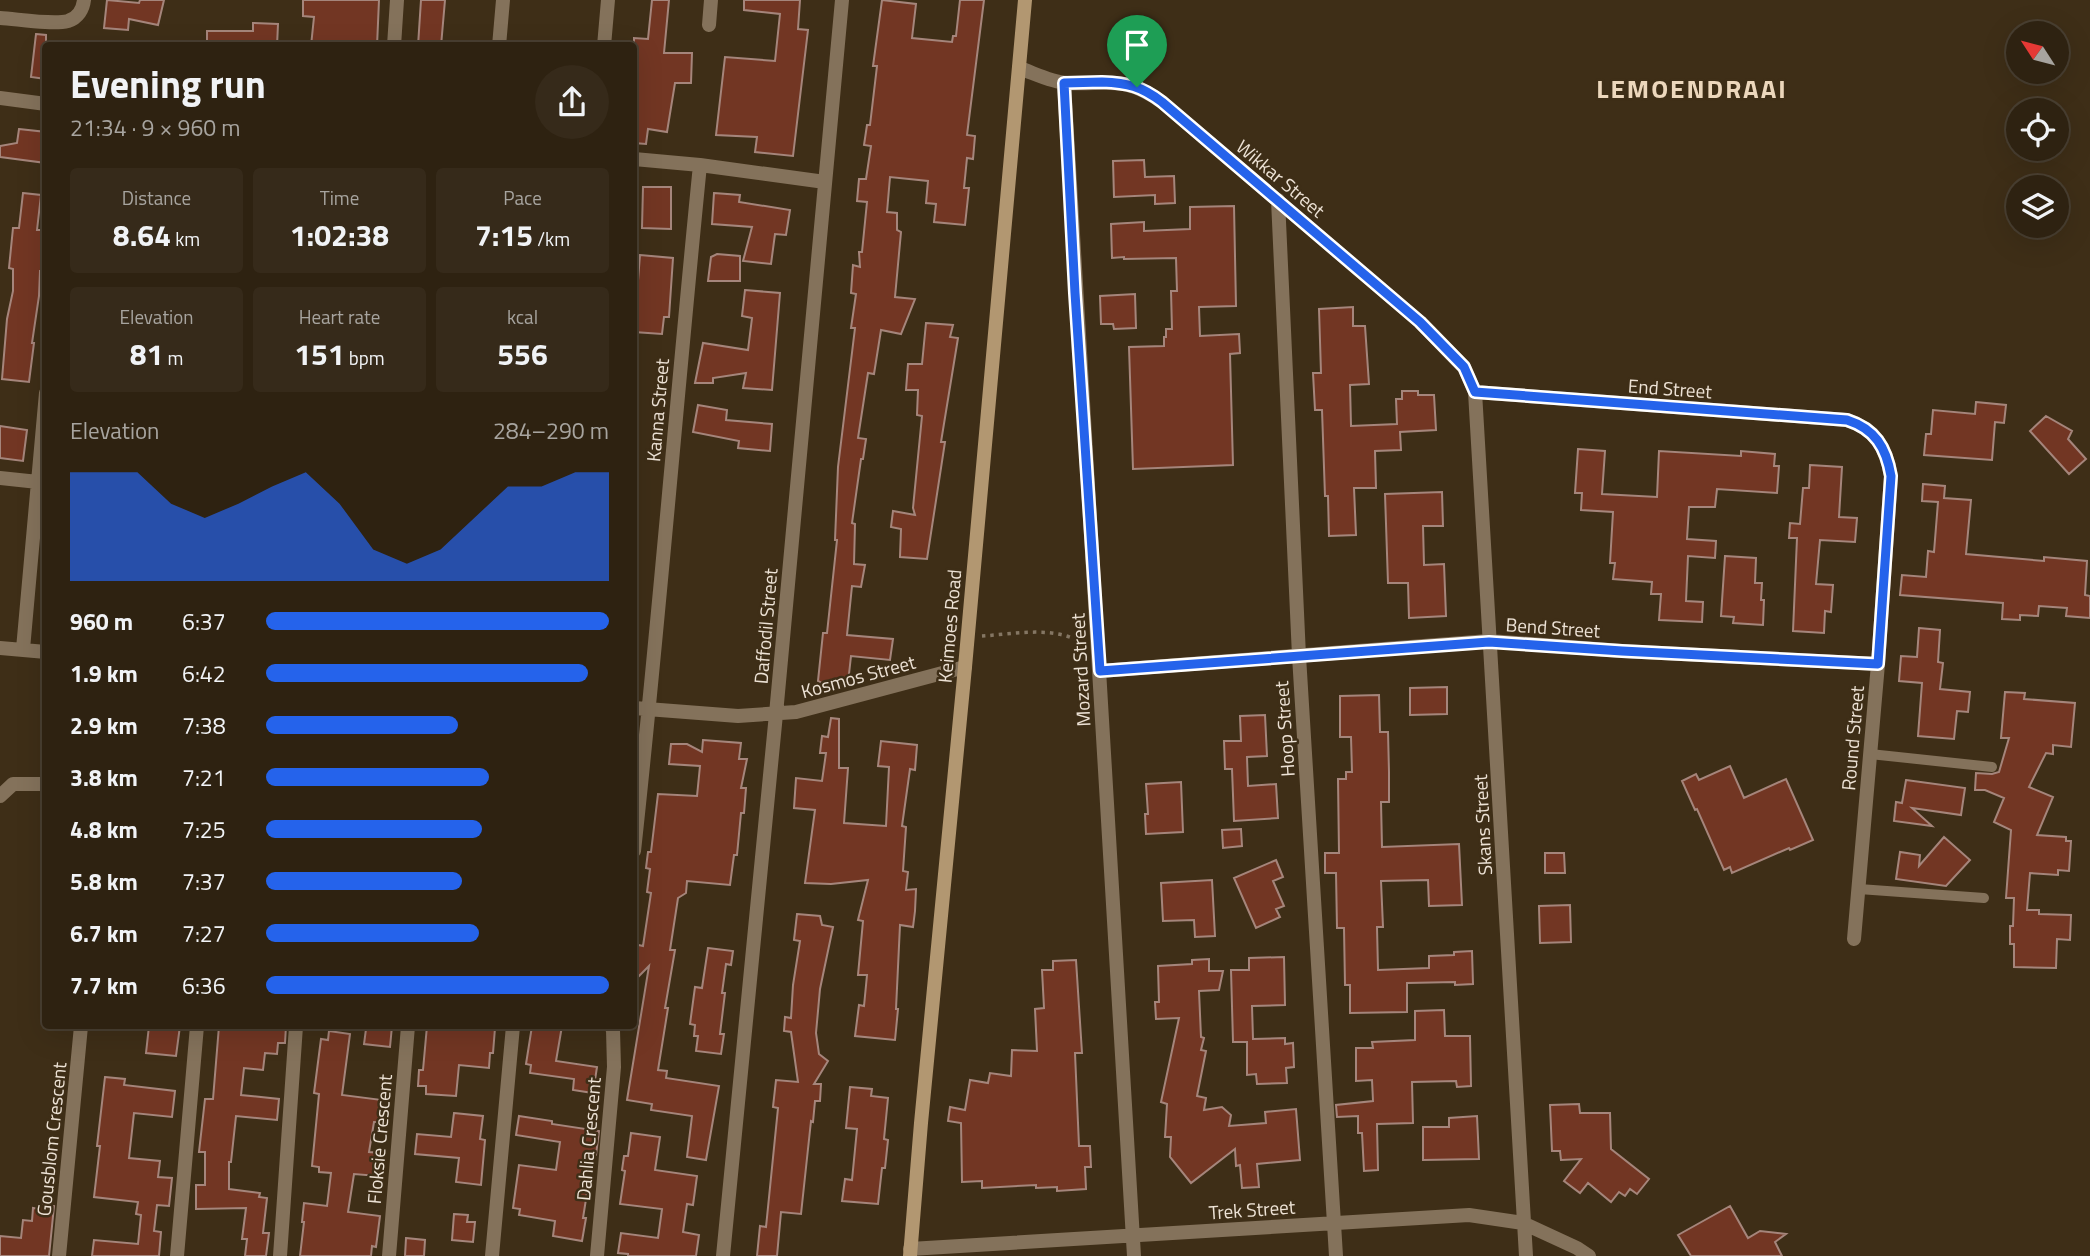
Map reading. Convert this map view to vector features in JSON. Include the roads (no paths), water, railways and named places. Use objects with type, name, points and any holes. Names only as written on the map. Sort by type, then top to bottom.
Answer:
[{"type":"street","points":[[0,18],[69,21],[79,14],[84,0]]},
{"type":"street","points":[[394,42],[397,0]]},
{"type":"street","points":[[499,42],[503,0]]},
{"type":"street","points":[[604,42],[608,0]]},
{"type":"street","points":[[709,25],[711,0]]},
{"type":"street","name":"Daffodil Street","points":[[723,1256],[842,0]]},
{"type":"street","name":"Keimoes Road","points":[[910,1252],[1025,0]]},
{"type":"street","name":"Wikkar Street","points":[[1019,68],[1064,83],[1128,83],[1148,92],[1420,322],[1464,367],[1475,392]]},
{"type":"street","name":"Mozard Street","points":[[1064,83],[1134,1256]]},
{"type":"street","points":[[0,98],[42,103]]},
{"type":"street","points":[[637,159],[825,181]]},
{"type":"street","name":"Kanna Street","points":[[637,823],[700,165]]},
{"type":"street","name":"Hoop Street","points":[[1278,200],[1299,656],[1336,1256]]},
{"type":"street","name":"End Street","points":[[1475,392],[1847,420],[1862,425]]},
{"type":"street","name":"Skans Street","points":[[1475,392],[1526,1256]]},
{"type":"street","name":"Round Street","points":[[1854,939],[1891,476],[1888,455],[1879,441],[1862,425]]},
{"type":"street","points":[[23,649],[42,438]]},
{"type":"street","points":[[0,478],[38,482]]},
{"type":"street","name":"Bend Street","points":[[1100,663],[1299,656],[1489,642],[1878,664]]},
{"type":"street","points":[[0,648],[42,651]]},
{"type":"street","name":"Kosmos Street","points":[[637,708],[738,716],[796,712],[965,667]]},
{"type":"street","points":[[0,796],[13,784],[42,784]]},
{"type":"street","name":"Gousblom Crescent","points":[[59,1256],[81,1029]]},
{"type":"street","points":[[177,1256],[197,1029]]},
{"type":"street","points":[[280,1256],[296,1029]]},
{"type":"street","name":"Floksie Crescent","points":[[389,1256],[408,1029]]},
{"type":"street","points":[[492,1256],[513,1029]]},
{"type":"street","name":"Dahlia Crescent","points":[[597,1256],[614,1067],[612,1029]]},
{"type":"street","name":"Trek Street","points":[[910,1252],[1469,1215],[1524,1223],[1589,1256]]},
{"type":"lane","points":[[1870,754],[1992,767]]},
{"type":"lane","points":[[1858,889],[1984,898]]},
{"type":"district","name":"LEMOENDRAAI","points":[[1692,88]]}]
